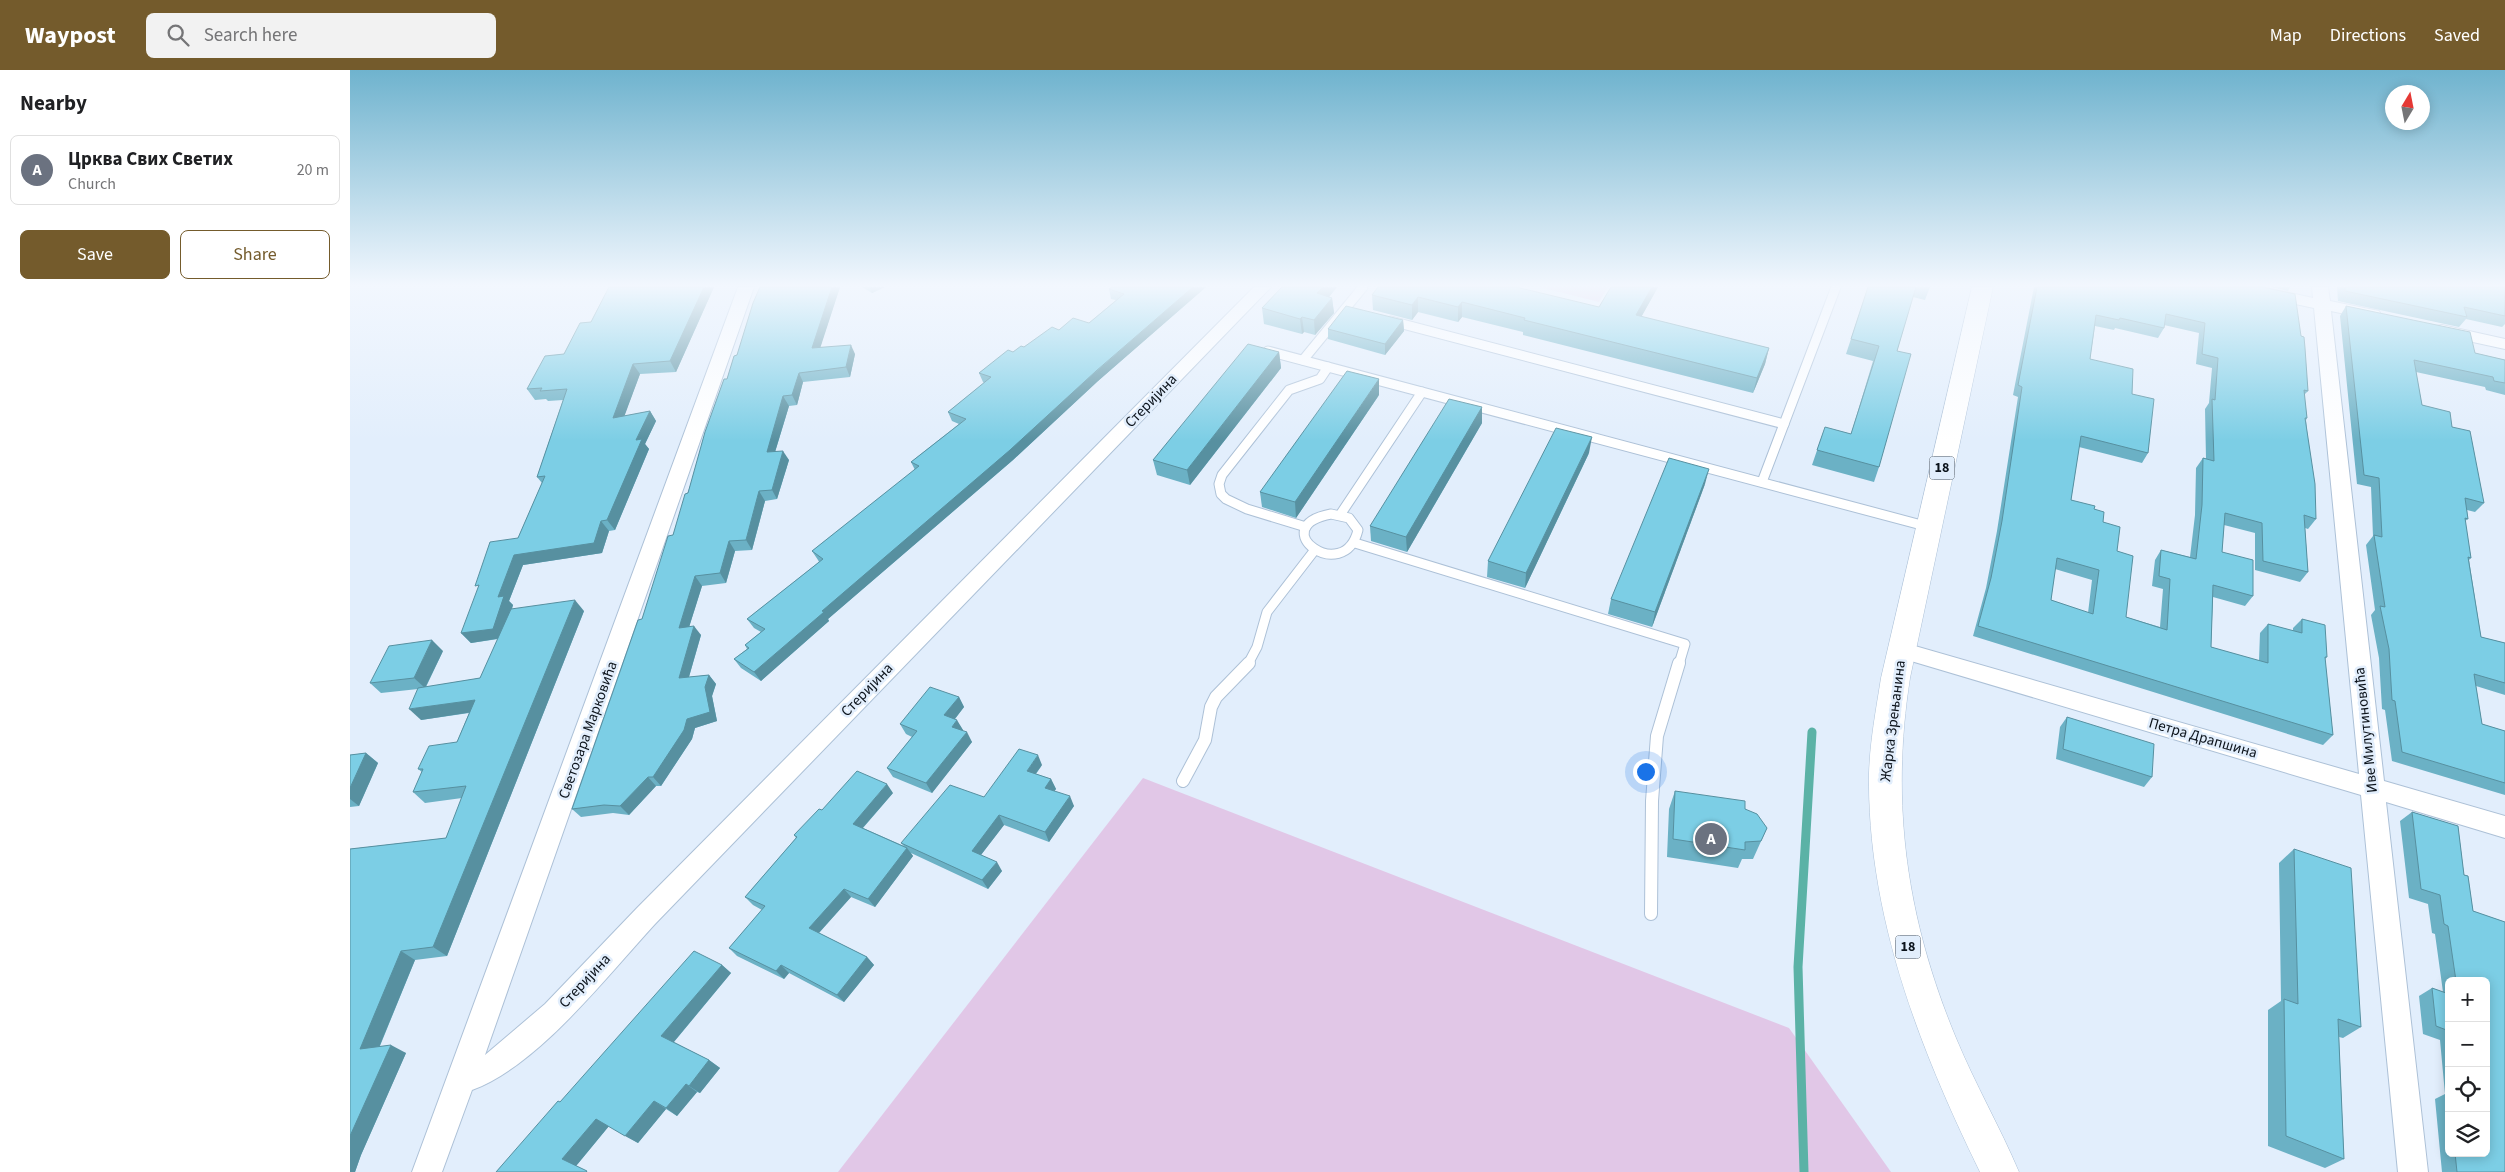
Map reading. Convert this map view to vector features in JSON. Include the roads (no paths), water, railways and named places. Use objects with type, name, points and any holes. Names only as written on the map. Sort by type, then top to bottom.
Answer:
[{"type":"main road","name":"Жарка Зрењанина","points":[[1971,338],[1901,650],[1887,746],[1885,800],[1889,855],[1899,914],[1916,977],[1943,1051],[2000,1172]]},
{"type":"street","name":"Светозара Марковића","points":[[427,1172],[462,1080],[728,338]]},
{"type":"street","name":"Стеријина","points":[[462,1080],[484,1072],[503,1060],[555,1013],[646,916],[1213,338]]},
{"type":"street","name":"Иве Милутиновића","points":[[2324,338],[2413,1172]]},
{"type":"street","points":[[2480,338],[2505,344]]},
{"type":"street","name":"Петра Драпшина","points":[[1901,650],[2505,827]]},
{"type":"lane","points":[[1303,360],[1321,338]]},
{"type":"lane","points":[[1458,338],[1784,424]]},
{"type":"lane","points":[[1762,482],[1816,338]]},
{"type":"lane","points":[[1256,348],[1929,527]]},
{"type":"lane","points":[[1306,526],[1233,503],[1221,494],[1218,483],[1222,475],[1290,390],[1320,379],[1328,367]]},
{"type":"lane","points":[[1340,515],[1422,392]]},
{"type":"lane","points":[[1340,515],[1349,518],[1358,530],[1355,543],[1340,552],[1331,554],[1314,551],[1304,541],[1303,534],[1306,526],[1321,516],[1340,515]]},
{"type":"lane","points":[[1355,543],[1685,644],[1657,736],[1652,819],[1651,914]]},
{"type":"lane","points":[[1183,781],[1205,740],[1216,697],[1250,662],[1257,647],[1262,622],[1270,607],[1314,551]]},
{"type":"waterway","points":[[1804,1172],[1798,967],[1812,732]]},
{"type":"place","name":"Црква Свих Светих","points":[[1711,839]]}]
